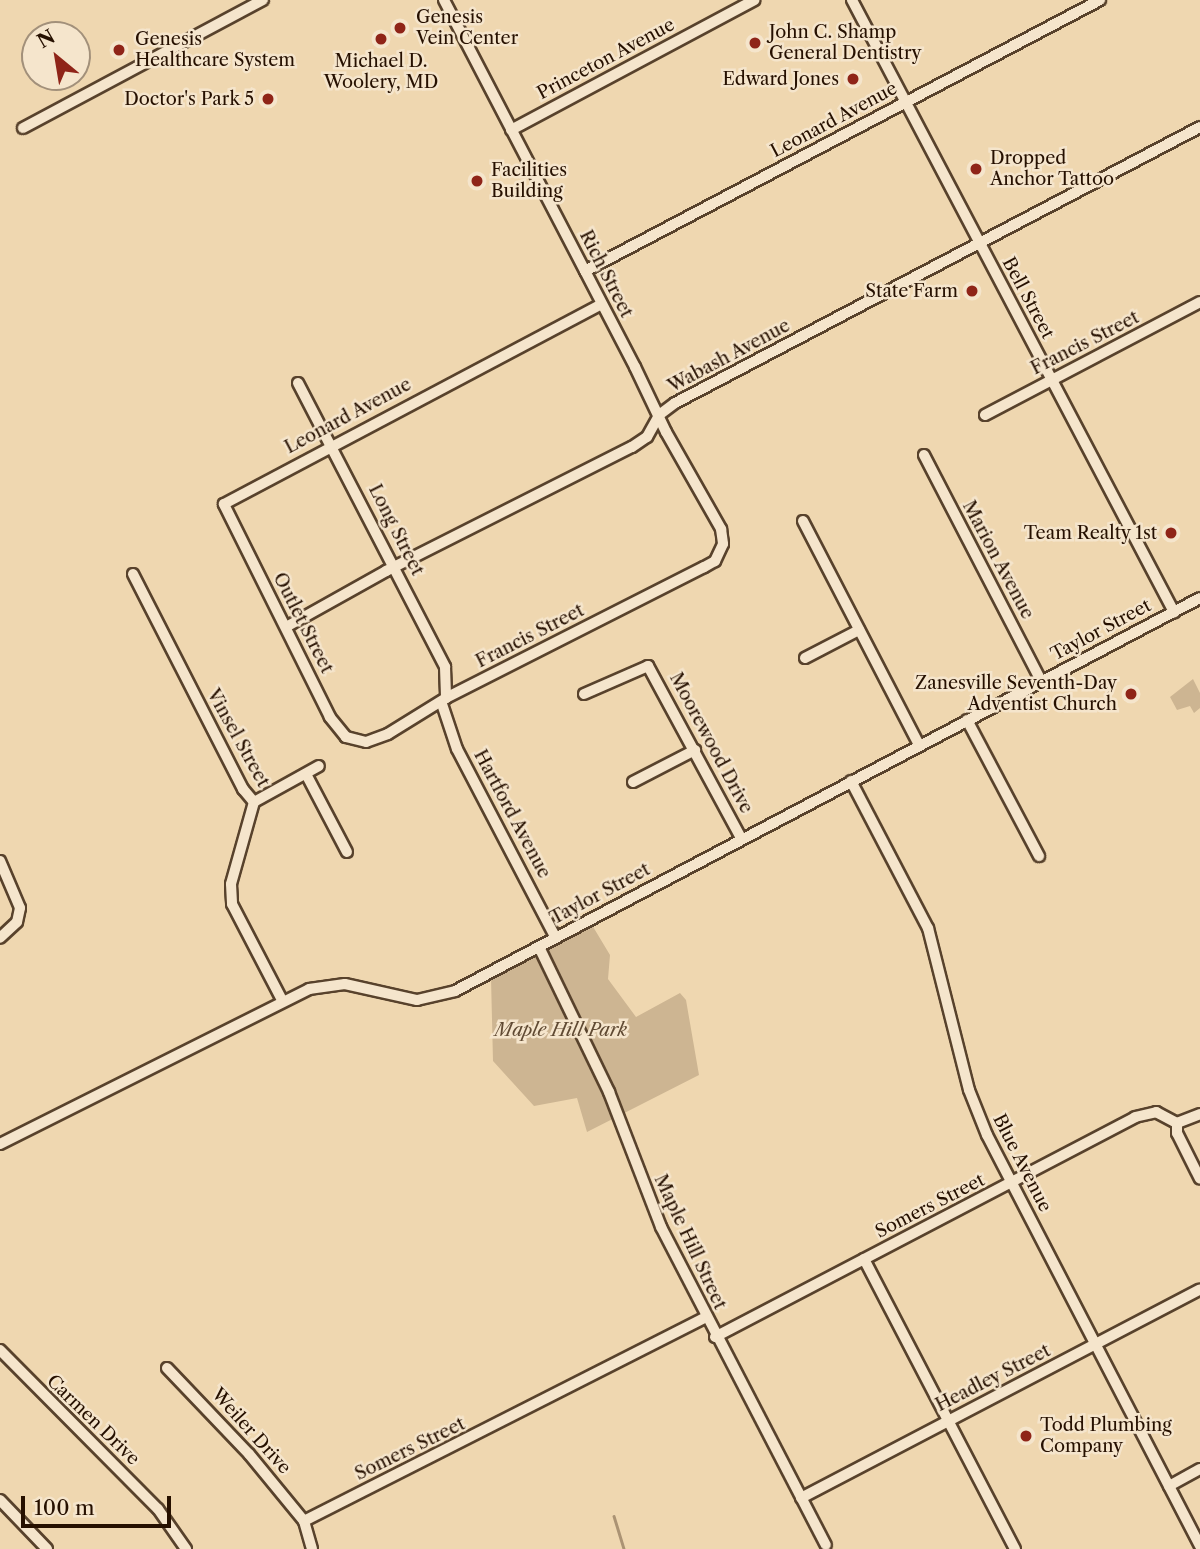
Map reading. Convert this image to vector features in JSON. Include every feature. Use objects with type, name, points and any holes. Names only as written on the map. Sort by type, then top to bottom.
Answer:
[{"type":"street","points":[[23,128],[263,0]]},
{"type":"street","name":"Rich Street","points":[[444,0],[721,529],[721,553],[712,562]]},
{"type":"street","name":"Princeton Avenue","points":[[511,130],[754,0]]},
{"type":"street","name":"Bell Street","points":[[852,0],[1174,612]]},
{"type":"street","name":"Leonard Avenue","points":[[585,271],[1100,0]]},
{"type":"street","name":"Wabash Avenue","points":[[286,627],[396,567],[632,447],[647,437],[659,415],[1200,127]]},
{"type":"street","name":"Francis Street","points":[[985,415],[1200,302]]},
{"type":"street","name":"Leonard Avenue","points":[[224,504],[332,444],[601,304]]},
{"type":"street","name":"Long Street","points":[[298,383],[396,567],[445,667],[444,701]]},
{"type":"street","name":"Marion Avenue","points":[[924,455],[1041,681]]},
{"type":"street","name":"Outlet Street","points":[[224,504],[336,727],[346,737],[366,742]]},
{"type":"street","points":[[803,521],[919,745]]},
{"type":"street","name":"Francis Street","points":[[366,742],[712,562]]},
{"type":"street","name":"Vinsel Street","points":[[133,574],[243,789],[254,802],[231,884],[232,904],[282,1000]]},
{"type":"street","name":"Taylor Street","points":[[0,1144],[282,1000],[328,984],[429,999],[455,991],[1200,598]]},
{"type":"street","points":[[805,657],[859,630]]},
{"type":"street","name":"Moorewood Drive","points":[[584,694],[648,666],[741,838]]},
{"type":"street","name":"Hartford Avenue","points":[[444,701],[457,749],[556,938]]},
{"type":"street","points":[[967,720],[1039,856]]},
{"type":"street","points":[[633,782],[695,750]]},
{"type":"street","points":[[254,802],[319,766]]},
{"type":"street","points":[[306,774],[347,852]]},
{"type":"street","name":"Blue Avenue","points":[[851,781],[928,928],[968,1090],[1012,1183],[1200,1546]]},
{"type":"street","points":[[0,861],[20,908],[17,922],[0,938]]},
{"type":"street","name":"Maple Hill Street","points":[[539,947],[609,1092],[661,1227],[715,1337],[826,1545]]},
{"type":"street","name":"Somers Street","points":[[715,1337],[1135,1117],[1156,1112],[1177,1123]]},
{"type":"street","points":[[1200,1114],[1177,1123],[1177,1133],[1200,1180]]},
{"type":"street","points":[[864,1259],[1016,1549]]},
{"type":"street","name":"Headley Street","points":[[801,1498],[1200,1289]]},
{"type":"street","name":"Somers Street","points":[[304,1521],[706,1317]]},
{"type":"street","name":"Carmen Drive","points":[[0,1350],[158,1509],[186,1549]]},
{"type":"street","name":"Weiler Drive","points":[[167,1368],[249,1454],[304,1521]]},
{"type":"street","points":[[1169,1486],[1200,1469]]},
{"type":"street","points":[[0,1500],[47,1549]]},
{"type":"street","points":[[304,1521],[312,1549]]},
{"type":"green space","points":[[1193,679],[1200,693],[1200,708],[1194,713],[1190,706],[1177,710],[1170,697]]},
{"type":"green space","name":"Maple Hill Park","points":[[592,925],[610,955],[608,979],[636,1017],[680,993],[686,1000],[699,1075],[587,1132],[577,1098],[534,1106],[493,1061],[491,978]]},
{"type":"waterway","points":[[614,1516],[624,1549]]},
{"type":"place","name":"Genesis Vein Center","points":[[400,28]]},
{"type":"place","name":"Michael D. Woolery, MD","points":[[381,39]]},
{"type":"place","name":"John C. Shamp General Dentistry","points":[[755,43]]},
{"type":"place","name":"Genesis Healthcare System","points":[[119,50]]},
{"type":"place","name":"Edward Jones","points":[[853,79]]},
{"type":"place","name":"Doctor's Park 5","points":[[268,99]]},
{"type":"place","name":"Dropped Anchor Tattoo","points":[[976,169]]},
{"type":"place","name":"Facilities Building","points":[[477,181]]},
{"type":"place","name":"State Farm","points":[[972,291]]},
{"type":"place","name":"Team Realty 1st","points":[[1171,533]]},
{"type":"place","name":"Zanesville Seventh-Day Adventist Church","points":[[1131,694]]},
{"type":"place","name":"Todd Plumbing Company","points":[[1026,1436]]}]
